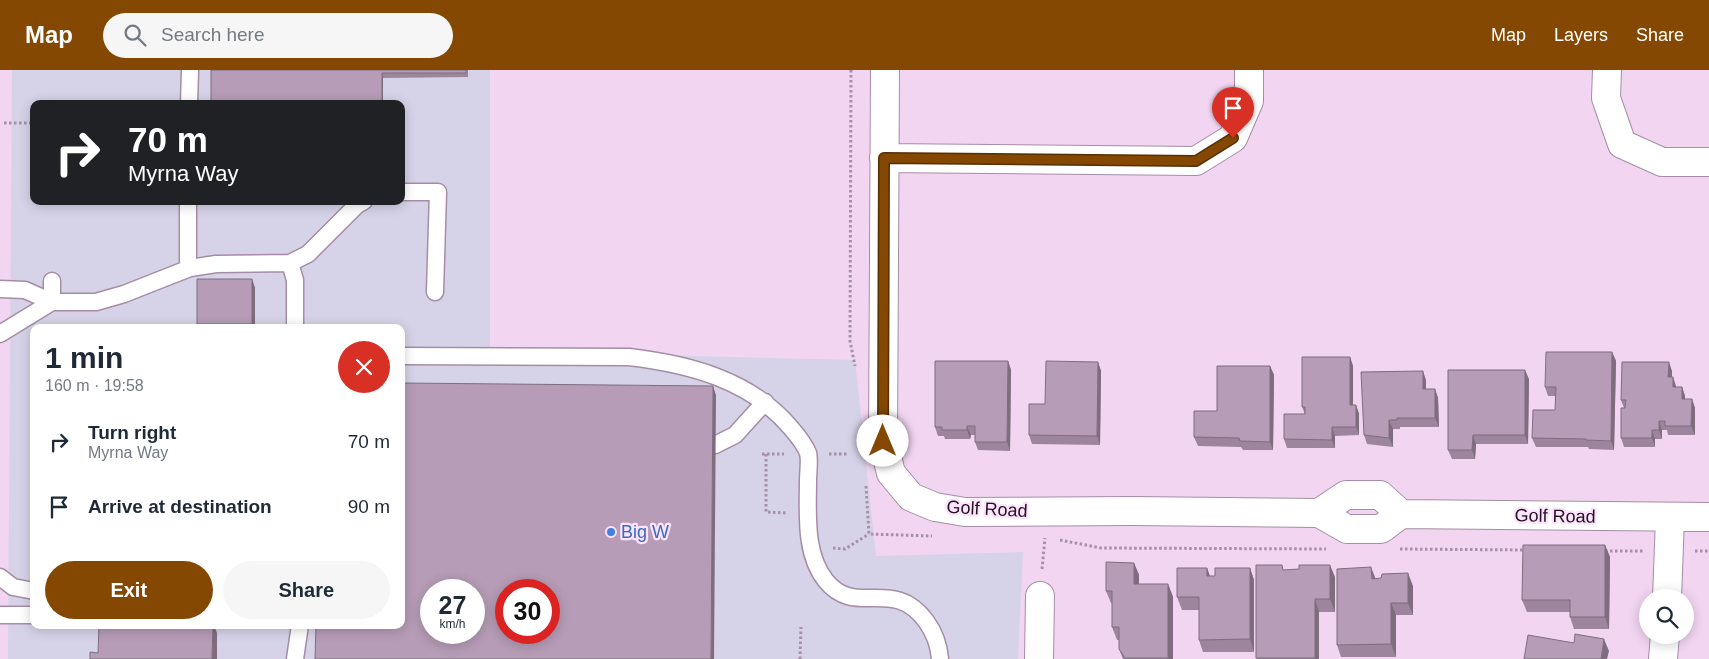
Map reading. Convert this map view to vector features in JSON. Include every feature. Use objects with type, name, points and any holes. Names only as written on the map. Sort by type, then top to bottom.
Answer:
[{"type":"street","name":"Golf Road","points":[[885,70],[883,441],[891,473],[911,497],[935,507],[965,512],[1320,513],[1347,529],[1381,529],[1402,514],[1709,517]]},
{"type":"street","points":[[884,158],[1196,161],[1233,138],[1249,101],[1249,70]]},
{"type":"street","points":[[1607,70],[1606,98],[1622,144],[1662,162],[1709,162]]},
{"type":"street","points":[[1667,589],[1670,518]]},
{"type":"street","points":[[1039,659],[1040,596]]},
{"type":"street","points":[[1664,659],[1665,644]]},
{"type":"lane","points":[[189,100],[190,70]]},
{"type":"lane","points":[[405,192],[438,192],[435,292]]},
{"type":"lane","points":[[188,205],[188,261],[190,268]]},
{"type":"lane","points":[[0,289],[24,290],[52,302],[96,302],[122,288],[190,268],[216,264],[290,262],[308,254],[357,205]]},
{"type":"lane","points":[[290,262],[295,280],[295,324]]},
{"type":"lane","points":[[52,281],[52,302]]},
{"type":"lane","points":[[0,334],[52,302]]},
{"type":"lane","points":[[405,356],[629,357],[646,359],[703,371],[733,384],[765,402],[792,429],[808,454],[808,510],[812,554],[824,579],[842,595],[850,598],[894,598],[907,602],[920,613],[932,630],[940,659]]},
{"type":"lane","points":[[715,444],[735,436],[765,402]]},
{"type":"lane","points":[[0,577],[13,587],[30,590]]},
{"type":"lane","points":[[0,615],[30,615]]},
{"type":"lane","points":[[295,659],[299,629]]},
{"type":"path","points":[[851,70],[850,341],[852,357],[858,373]]},
{"type":"path","points":[[4,124],[30,123]]},
{"type":"path","points":[[790,454],[764,454],[766,512],[790,513]]},
{"type":"path","points":[[822,454],[848,454]]},
{"type":"path","points":[[866,476],[869,534]]},
{"type":"path","points":[[830,548],[844,549],[869,534],[940,536]]},
{"type":"path","points":[[1036,538],[1046,538],[1100,548],[1330,549]]},
{"type":"path","points":[[1040,596],[1046,538]]},
{"type":"path","points":[[1390,549],[1529,550]]},
{"type":"path","points":[[1599,550],[1709,551]]},
{"type":"path","points":[[800,659],[801,627]]},
{"type":"shaded area","points":[[12,70],[490,70],[490,351],[855,360],[876,556],[1023,552],[1018,659],[8,659]]},
{"type":"building","points":[[211,70],[466,70],[466,73],[382,73],[382,100],[211,100]]},
{"type":"building","points":[[197,279],[252,279],[252,324],[197,324]]},
{"type":"building","points":[[1546,352],[1612,352],[1611,441],[1532,438],[1533,410],[1555,410],[1556,387],[1545,387]]},
{"type":"building","points":[[1302,357],[1350,357],[1350,405],[1356,405],[1356,427],[1332,427],[1332,440],[1284,439],[1284,414],[1305,414],[1305,407],[1302,407]]},
{"type":"building","points":[[935,361],[1008,361],[1007,442],[975,442],[975,426],[967,426],[967,430],[942,430],[942,427],[935,427]]},
{"type":"building","points":[[1046,361],[1098,362],[1097,436],[1029,435],[1029,404],[1045,404]]},
{"type":"building","points":[[1622,362],[1669,362],[1668,377],[1673,377],[1673,387],[1682,387],[1682,399],[1692,399],[1691,426],[1665,426],[1665,421],[1659,421],[1659,430],[1652,430],[1652,438],[1621,438],[1621,408],[1625,408],[1626,400],[1621,400]]},
{"type":"building","points":[[1217,366],[1270,366],[1270,442],[1240,441],[1239,438],[1194,437],[1194,411],[1217,411]]},
{"type":"building","points":[[1448,370],[1525,370],[1525,435],[1473,435],[1472,450],[1448,450]]},
{"type":"building","points":[[1423,371],[1423,389],[1435,389],[1435,418],[1397,418],[1397,420],[1389,420],[1389,438],[1364,435],[1361,372]]},
{"type":"building","points":[[405,383],[713,386],[711,659],[315,659],[316,629],[405,629]]},
{"type":"building","points":[[1523,545],[1605,545],[1605,617],[1570,617],[1570,600],[1522,600]]},
{"type":"building","points":[[1106,562],[1134,563],[1134,584],[1168,584],[1168,658],[1125,658],[1119,649],[1119,627],[1112,627],[1112,591],[1106,591]]},
{"type":"building","points":[[1256,565],[1282,565],[1283,570],[1299,569],[1299,565],[1330,565],[1330,599],[1315,599],[1315,658],[1256,658]]},
{"type":"building","points":[[1371,567],[1372,579],[1381,578],[1382,574],[1408,573],[1408,603],[1391,603],[1391,644],[1337,645],[1337,569]]},
{"type":"building","points":[[1177,568],[1207,568],[1207,576],[1215,576],[1215,568],[1250,568],[1250,639],[1199,640],[1199,597],[1177,597]]},
{"type":"building","points":[[99,629],[213,629],[212,659],[90,659],[90,652],[98,653]]},
{"type":"building","points":[[1575,634],[1604,639],[1601,659],[1524,659],[1528,635],[1574,643]]},
{"type":"place","name":"Big W","points":[[611,532]]},
{"type":"route","points":[[883,441],[884,158],[1196,161],[1233,138]]}]
